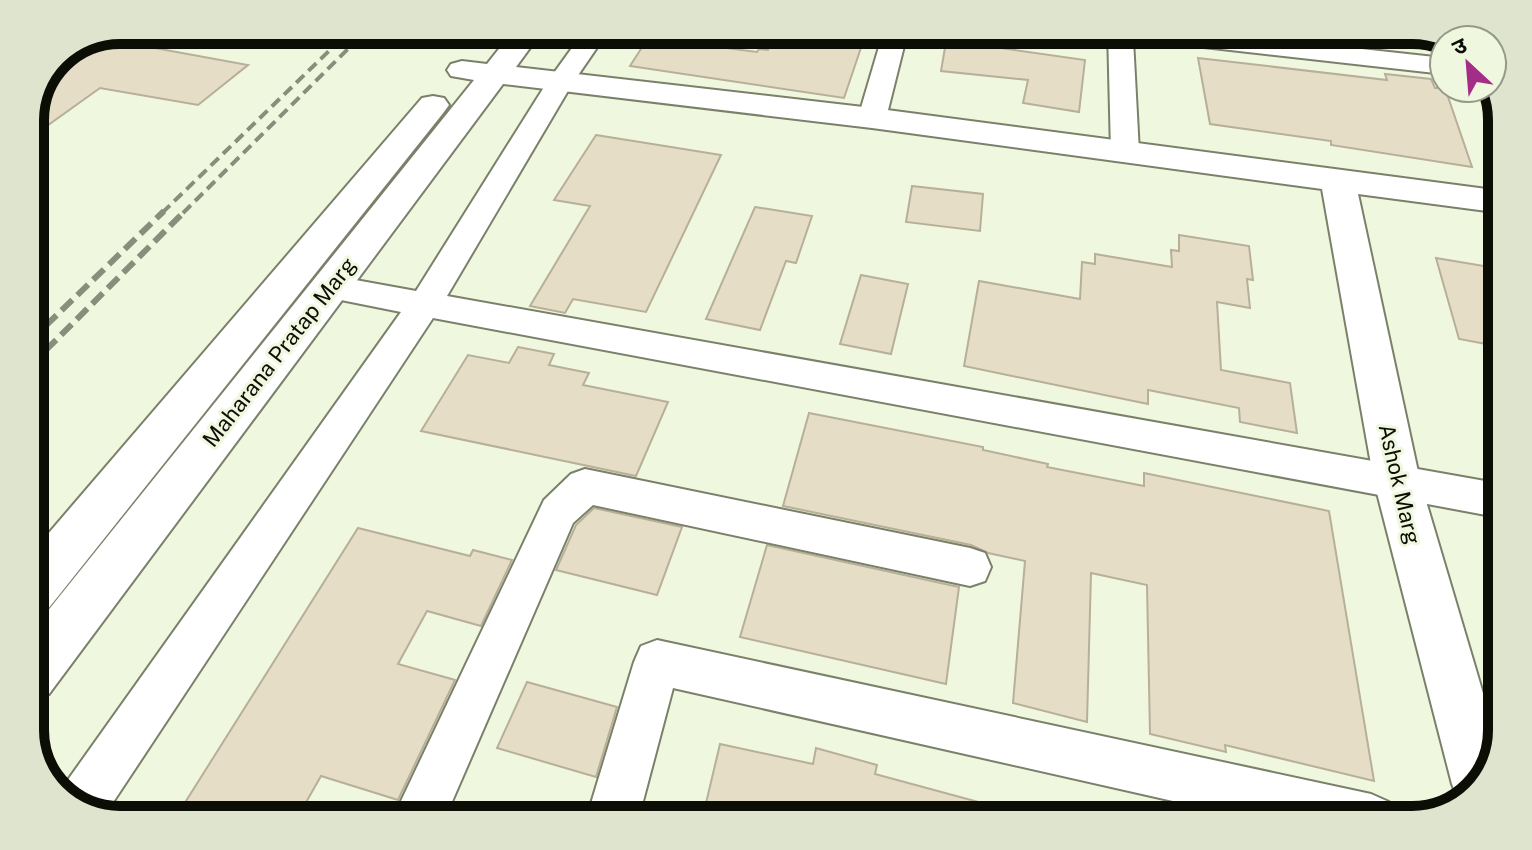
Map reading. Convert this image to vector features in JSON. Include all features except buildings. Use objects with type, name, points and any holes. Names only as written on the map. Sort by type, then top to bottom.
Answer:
[{"type":"street","name":"Maharana Pratap Marg","points":[[44,657],[328,287],[478,72],[489,44]]},
{"type":"street","name":"Maharana Pratap Marg","points":[[44,577],[478,72],[512,44]]},
{"type":"street","points":[[86,798],[425,304],[559,84],[587,44]]},
{"type":"street","points":[[872,118],[892,44]]},
{"type":"street","points":[[1121,44],[1125,152]]},
{"type":"street","points":[[1305,44],[1397,51],[1428,61]]},
{"type":"street","points":[[478,72],[559,84],[872,118],[1488,200]]},
{"type":"street","name":"Ashok Marg","points":[[1338,180],[1397,481],[1477,769]]},
{"type":"street","points":[[328,287],[1488,498]]},
{"type":"street","points":[[424,806],[558,512],[585,486],[970,567]]},
{"type":"street","points":[[616,806],[657,662],[1308,806]]},
{"type":"shaded area","points":[[1321,44],[1376,44],[1378,50]]},
{"type":"railway","points":[[183,213],[353,44]]},
{"type":"railway","points":[[162,213],[331,49]]},
{"type":"railway","points":[[44,327],[164,211]]},
{"type":"railway","points":[[44,352],[183,213]]}]
